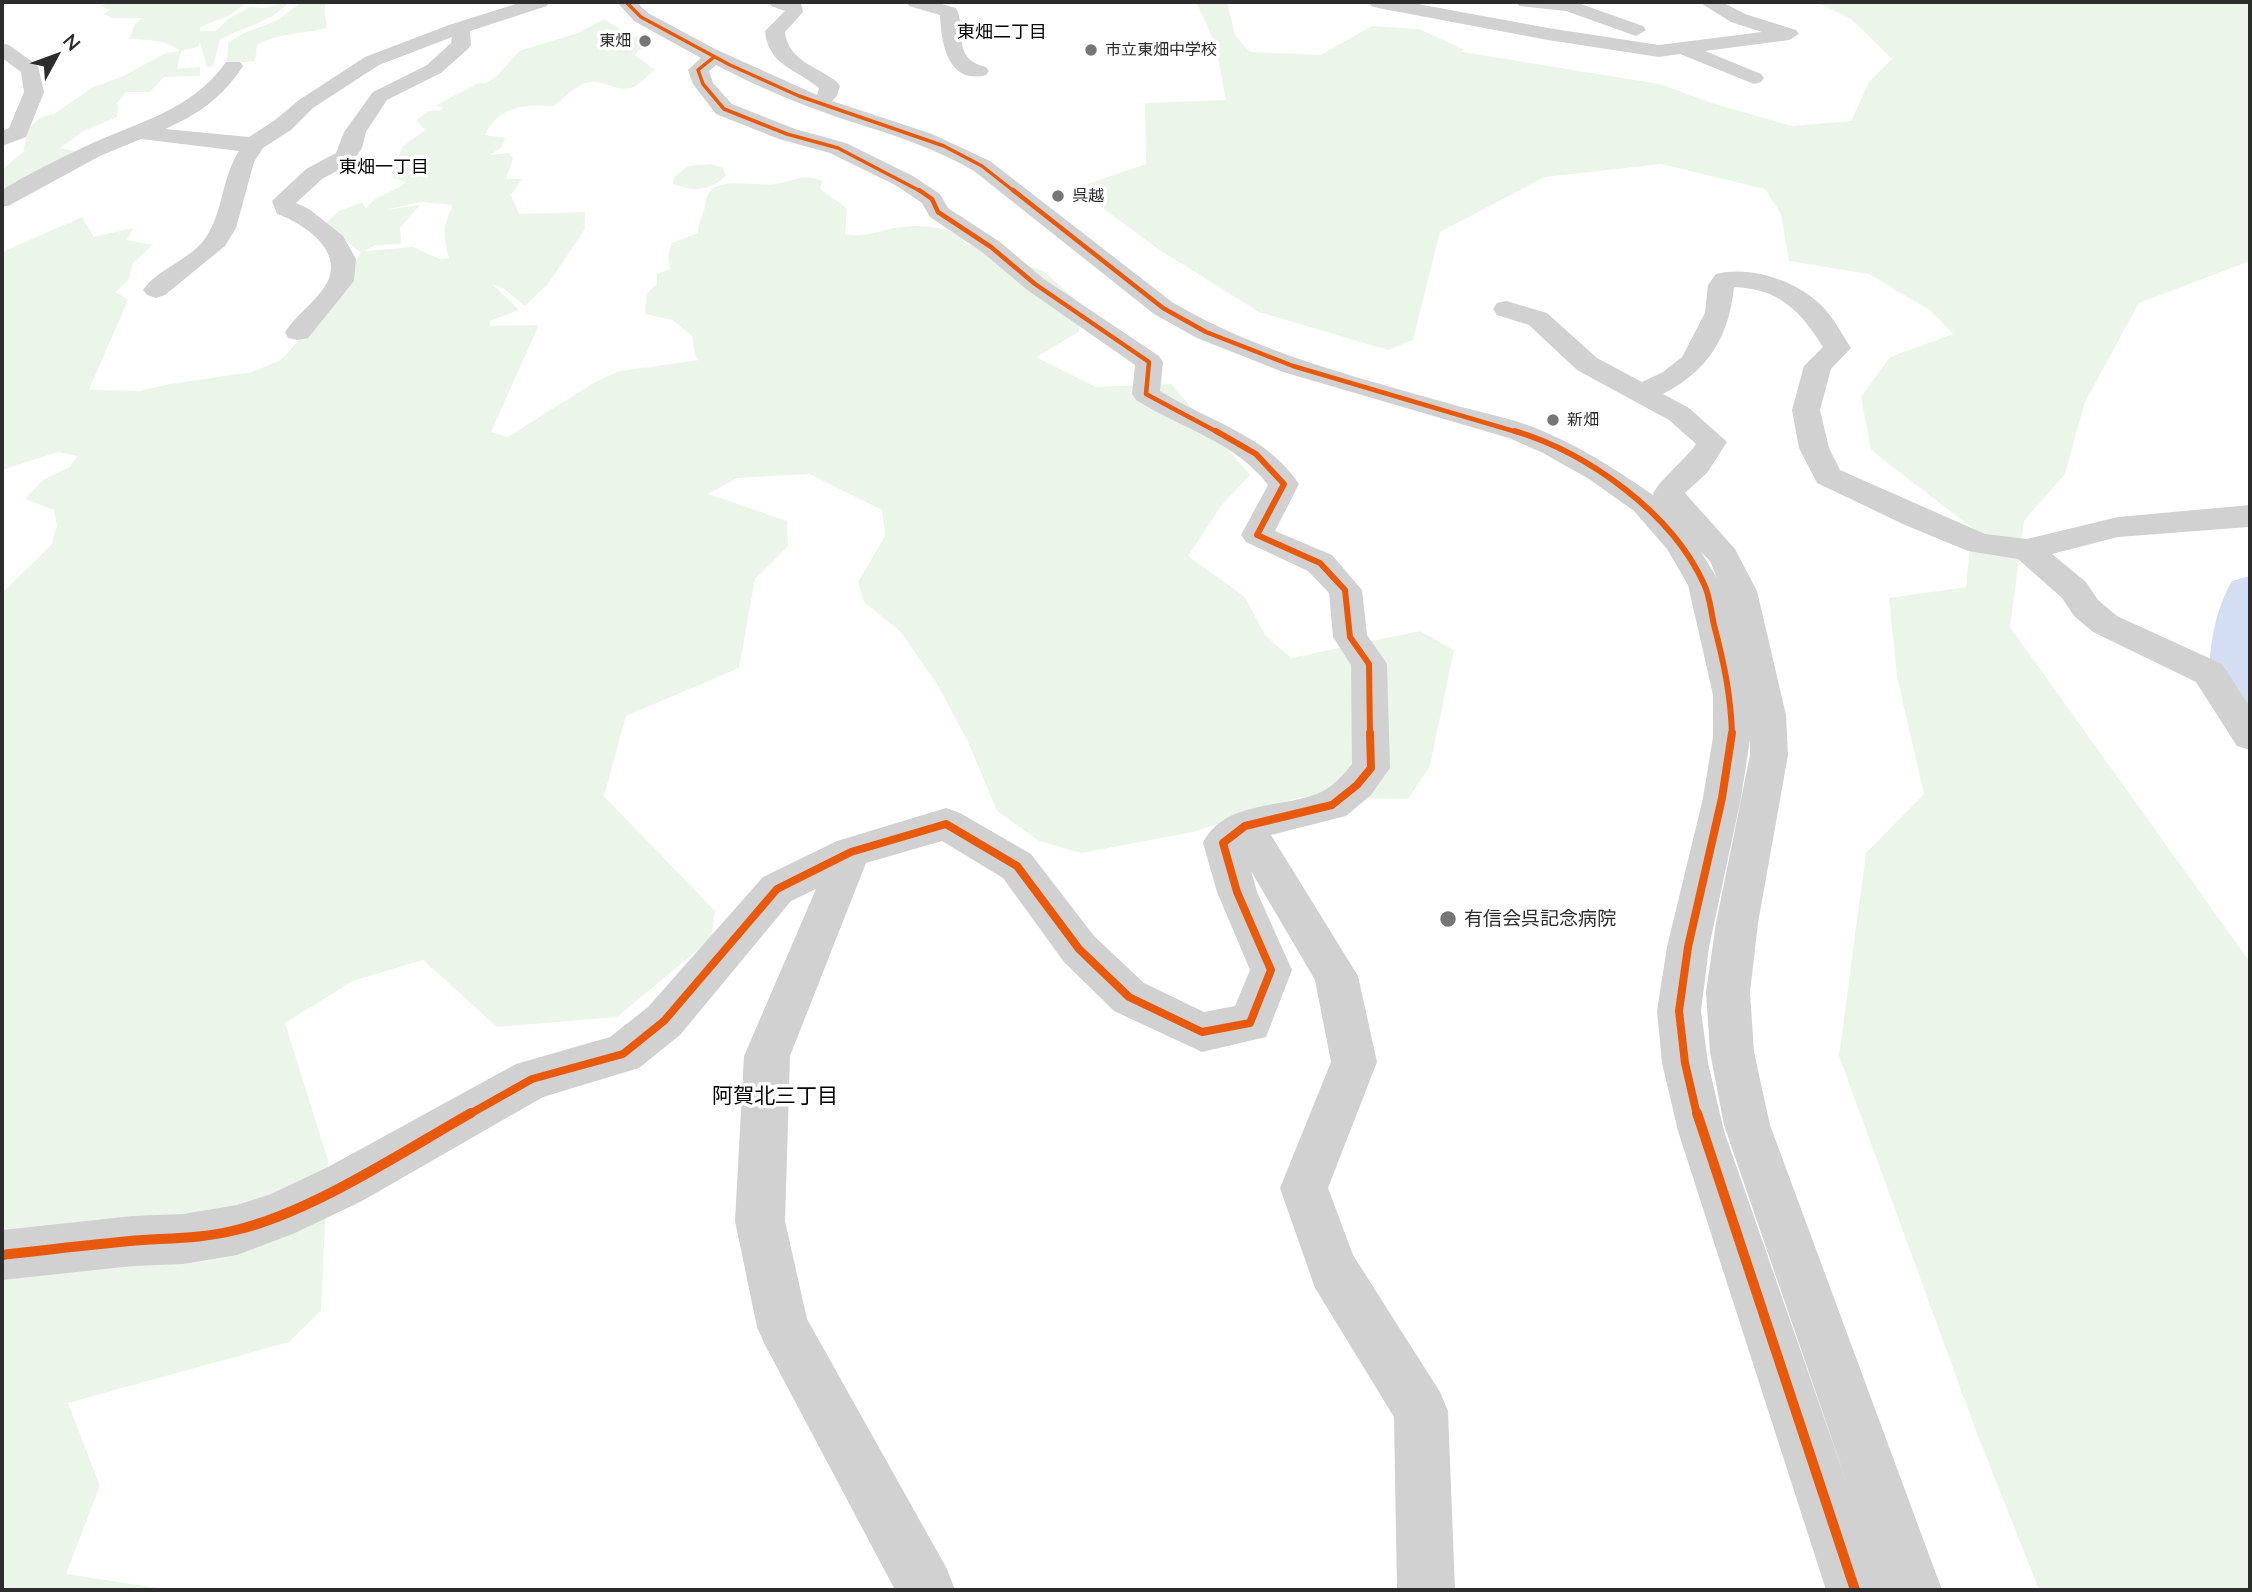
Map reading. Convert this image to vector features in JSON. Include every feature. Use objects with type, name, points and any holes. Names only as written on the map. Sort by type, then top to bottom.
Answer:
[{"type":"street","points":[[156,290],[213,246],[224,228],[243,162],[254,144],[283,125],[306,104],[372,61],[456,29],[540,2]]},
{"type":"street","points":[[626,2],[641,17],[753,78],[824,106],[959,151],[982,166],[1163,308],[1221,342],[1519,432],[1554,447],[1600,472],[1645,504],[1680,543],[1705,586],[1731,695],[1732,737],[1722,799],[1688,947],[1679,1011],[1685,1063],[1701,1131],[1855,1590]]},
{"type":"street","points":[[778,2],[794,7],[794,12],[775,31],[775,45],[779,54],[797,66],[817,74],[830,86],[827,96]]},
{"type":"street","points":[[916,2],[949,12],[951,42],[959,64],[968,70],[979,71]]},
{"type":"street","points":[[1378,2],[1649,50],[1788,34],[1738,18],[1708,2]]},
{"type":"street","points":[[1526,2],[1569,6],[1754,78]]},
{"type":"street","points":[[298,332],[341,281],[343,259],[334,241],[301,214],[285,209],[284,201],[314,174],[344,158],[351,148],[355,132],[380,96],[434,69],[454,54],[461,45],[462,34],[456,29]]},
{"type":"street","points":[[2,49],[32,70],[34,92],[18,132],[2,139]]},
{"type":"street","points":[[2,1255],[133,1241],[183,1239],[237,1230],[278,1216],[345,1184],[532,1079],[623,1054],[664,1021],[777,889],[851,852],[946,824],[1017,866],[1079,948],[1129,997],[1202,1032],[1250,1023],[1272,970],[1237,892],[1223,843],[1245,826],[1332,805],[1357,785],[1371,768],[1369,664],[1350,637],[1345,590],[1320,564],[1257,535],[1284,484],[1272,466],[1249,447],[1165,408],[1146,394],[1149,362],[1035,284],[991,247],[938,212],[932,199],[905,181],[838,148],[787,134],[724,109],[704,84],[698,70],[714,57]]},
{"type":"street","points":[[2,200],[94,150],[200,103],[228,76],[233,66]]},
{"type":"street","points":[[753,78],[827,96],[946,133],[989,152],[1169,290],[1205,314],[1240,332],[1550,427],[1592,444],[1667,493],[1700,526],[1724,557],[1740,591],[1768,715],[1769,755],[1737,923],[1728,992],[1732,1052],[1747,1125],[1913,1590]]},
{"type":"street","points":[[137,132],[229,144],[254,144]]},
{"type":"street","points":[[1643,393],[1673,378],[1694,361],[1718,313],[1721,285],[1725,279],[1749,278],[1780,289],[1813,311],[1837,348],[1818,366],[1805,410],[1814,448],[1828,476],[1916,518],[1979,544],[2027,550],[2118,527],[2250,515]]},
{"type":"street","points":[[1506,309],[1538,319],[1587,365],[1679,414],[1712,442],[1696,466],[1667,493]]},
{"type":"street","points":[[2027,550],[2074,590],[2086,608],[2105,625],[2209,673],[2250,736]]},
{"type":"street","points":[[1245,826],[1336,976],[1354,1062],[1304,1188],[1333,1270],[1421,1411],[1426,1590]]},
{"type":"street","points":[[851,852],[767,1056],[760,1221],[783,1327],[926,1590]]},
{"type":"shaded area","points":[[110,2],[246,3],[230,15],[200,27],[200,31],[216,31],[228,19],[250,7],[263,8],[289,2],[266,20],[220,40],[213,66],[207,67],[200,42],[198,47],[181,51],[177,69],[200,67],[200,76],[164,77],[150,92],[126,92],[117,103],[117,117],[84,131],[60,148],[85,153],[2,194],[2,170],[23,152],[28,129],[41,117],[54,114],[93,87],[121,77],[166,53],[180,51],[162,42],[129,39],[135,24],[142,18],[112,18],[104,14],[109,10],[101,6]]},
{"type":"shaded area","points":[[301,2],[343,2],[326,4],[326,28],[266,41],[257,45],[255,61],[227,64],[228,43],[244,33],[277,20]]},
{"type":"shaded area","points":[[1196,2],[1227,2],[1235,35],[1250,52],[1320,55],[1372,26],[1419,29],[1463,49],[1462,52],[1660,84],[1712,103],[1792,126],[1851,121],[1869,82],[1892,59],[1851,19],[1816,2],[2250,2],[2250,261],[2139,303],[2085,402],[2065,474],[2024,521],[2010,627],[2250,962],[2250,1590],[2039,1590],[1976,1431],[1839,1056],[1866,853],[1924,794],[1897,677],[1889,598],[1966,587],[1972,528],[1871,450],[1861,397],[1890,357],[1953,334],[1931,311],[1869,274],[1789,261],[1781,214],[1765,189],[1661,164],[1545,177],[1440,232],[1413,340],[1388,350],[1259,312],[1158,249],[1076,188],[1146,164],[1145,103],[1226,100],[1215,43]]},
{"type":"shaded area","points":[[604,19],[653,46],[639,50],[635,55],[655,70],[634,87],[619,88],[590,82],[574,90],[554,106],[514,109],[497,118],[485,135],[505,138],[502,147],[490,155],[509,153],[513,159],[506,179],[522,179],[511,195],[519,214],[585,212],[585,229],[548,284],[525,306],[504,289],[492,284],[519,310],[490,321],[490,326],[539,325],[491,432],[508,437],[595,382],[620,371],[699,360],[695,356],[692,336],[672,320],[645,314],[647,293],[657,284],[657,274],[670,269],[668,255],[672,243],[698,233],[707,196],[719,186],[738,183],[768,185],[803,178],[823,181],[820,188],[847,209],[845,234],[862,235],[907,226],[934,227],[960,235],[963,242],[1043,271],[1082,305],[1079,332],[1036,357],[1096,387],[1171,384],[1250,475],[1221,506],[1188,556],[1245,597],[1265,635],[1291,658],[1420,631],[1454,650],[1430,766],[1408,799],[1300,797],[1193,832],[1081,853],[1039,841],[997,811],[968,742],[937,684],[901,632],[864,602],[858,582],[885,536],[882,510],[809,474],[737,478],[708,494],[787,521],[788,546],[755,579],[739,668],[626,716],[604,796],[715,911],[711,939],[617,1017],[497,1027],[423,960],[353,981],[285,1023],[328,1160],[321,1311],[289,1342],[68,1403],[100,1486],[66,1574],[171,1590],[2,1590],[2,593],[51,545],[57,526],[54,510],[25,499],[43,480],[70,467],[77,456],[58,452],[2,470],[2,252],[82,217],[94,237],[133,228],[127,240],[153,245],[133,263],[129,279],[116,292],[128,300],[89,390],[139,391],[252,372],[281,360],[308,330],[361,253],[325,224],[339,211],[362,202],[366,209],[375,199],[406,182],[394,178],[391,174],[403,146],[425,130],[416,120],[429,111],[441,110],[444,107],[435,106],[497,76],[519,51],[578,33]],"holes":[[[421,202],[453,205],[445,231],[449,258],[440,259],[413,247],[365,251],[375,245],[401,244],[400,228],[420,205],[385,210]]]},
{"type":"shaded area","points":[[711,164],[723,168],[726,176],[714,185],[694,189],[673,184],[674,177],[688,166]]},
{"type":"waterway","points":[[2250,593],[2238,634],[2238,696],[2250,712]]},
{"type":"cycle path","points":[[626,2],[641,17],[753,76],[799,96],[924,138],[963,155],[982,166],[1163,308],[1206,332],[1271,358],[1519,432],[1554,447],[1600,472],[1645,504],[1680,543],[1705,585],[1731,695],[1732,737],[1722,798],[1688,947],[1679,1011],[1685,1063],[1701,1131],[1855,1590]]},
{"type":"cycle path","points":[[2,1255],[133,1241],[183,1239],[237,1230],[278,1216],[345,1184],[532,1079],[623,1054],[664,1021],[777,889],[851,852],[946,824],[1017,866],[1079,949],[1129,997],[1202,1032],[1250,1023],[1271,970],[1237,892],[1223,843],[1245,826],[1332,805],[1357,785],[1371,768],[1369,664],[1350,637],[1345,590],[1320,563],[1257,535],[1284,484],[1256,454],[1146,394],[1149,362],[1035,284],[991,247],[938,212],[932,199],[905,181],[838,148],[787,134],[724,109],[703,84],[698,70],[714,57]]},
{"type":"place","name":"東畑","points":[[645,41]]},
{"type":"place","name":"市立東畑中学校","points":[[1091,50]]},
{"type":"place","name":"呉越","points":[[1058,196]]},
{"type":"place","name":"新畑","points":[[1553,420]]},
{"type":"place","name":"有信会呉記念病院","points":[[1448,919]]},
{"type":"district","name":"東畑二丁目","points":[[1002,32]]},
{"type":"district","name":"東畑一丁目","points":[[384,167]]},
{"type":"district","name":"阿賀北三丁目","points":[[775,1096]]}]
